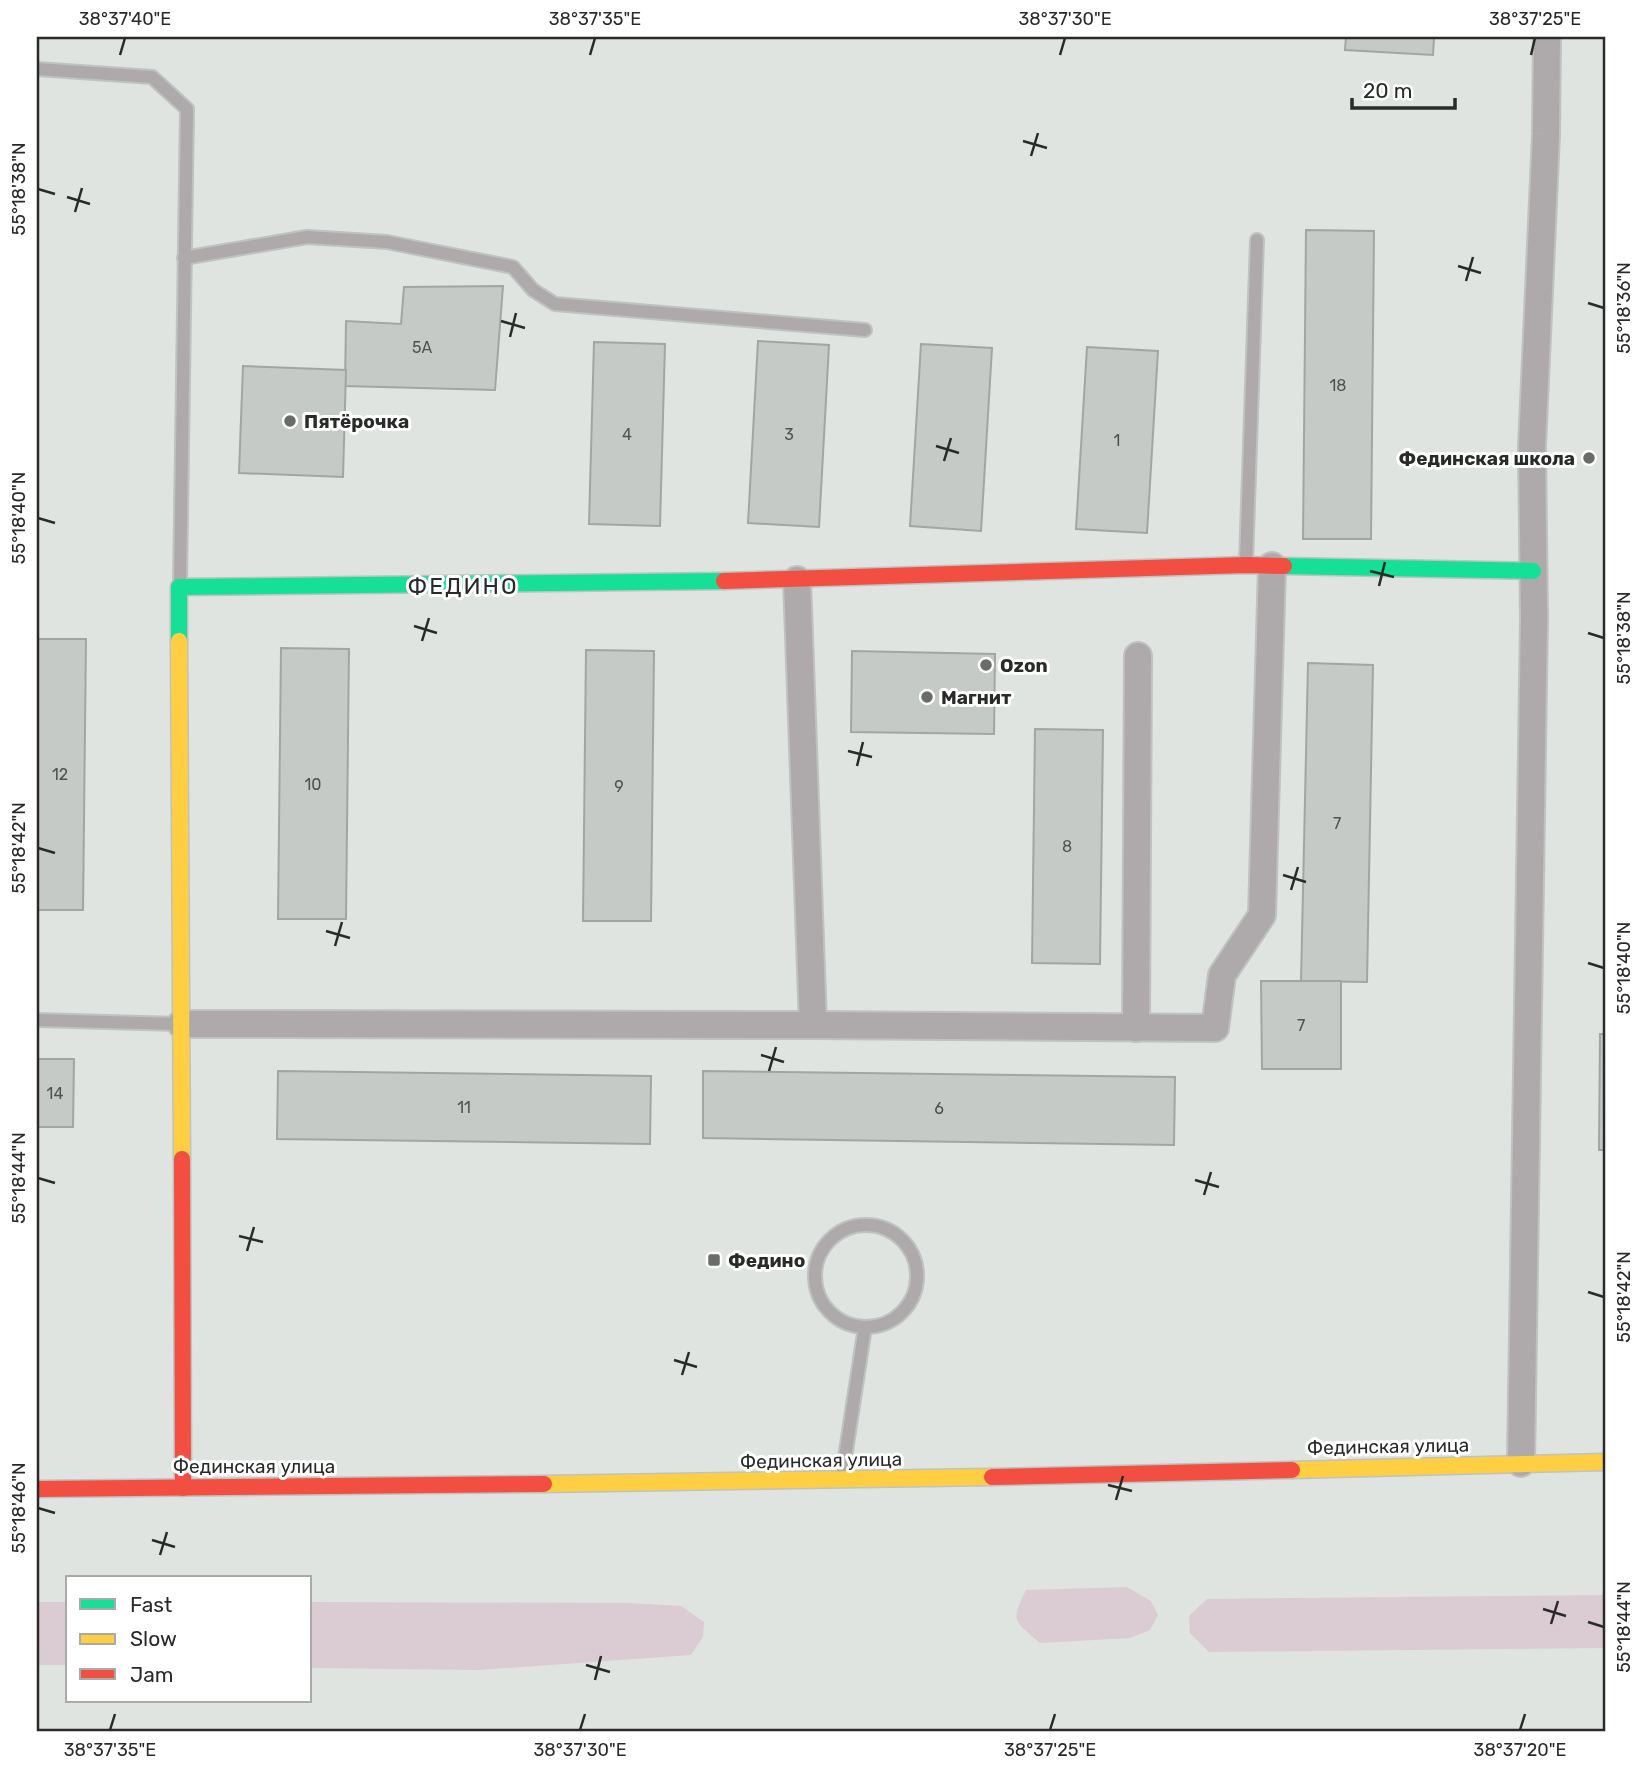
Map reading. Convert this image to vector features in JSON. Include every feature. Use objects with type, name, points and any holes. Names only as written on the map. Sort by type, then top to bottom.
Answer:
[{"type":"street","points":[[1521,1463],[1534,632],[1532,447],[1546,134],[1547,37]]},
{"type":"street","points":[[183,1488],[180,587],[797,580],[1259,566],[1533,571]]},
{"type":"street","points":[[181,1024],[1215,1028],[1222,975],[1262,915],[1259,566]]},
{"type":"street","points":[[797,580],[813,1025]]},
{"type":"street","points":[[1136,1028],[1138,656]]},
{"type":"street","name":"Фединская улица","points":[[37,1489],[841,1481],[1606,1462]]},
{"type":"lane","points":[[37,69],[152,77],[187,109],[180,587]]},
{"type":"lane","points":[[184,258],[307,237],[387,242],[513,267],[533,290],[555,304],[865,330]]},
{"type":"lane","points":[[1257,240],[1259,566]]},
{"type":"lane","points":[[37,1020],[181,1024]]},
{"type":"lane","points":[[874,1224],[890,1230],[904,1241],[914,1255],[916,1289],[909,1305],[897,1317],[881,1325],[864,1328],[833,1316],[818,1296],[814,1271],[818,1255],[827,1241],[841,1230],[856,1225],[874,1224]]},
{"type":"lane","points":[[841,1481],[864,1328]]},
{"type":"shaded area","points":[[1127,1587],[1151,1601],[1158,1615],[1150,1630],[1130,1638],[1040,1643],[1017,1620],[1018,1609],[1026,1590]]},
{"type":"shaded area","points":[[1606,1595],[1606,1648],[1209,1652],[1190,1633],[1189,1616],[1207,1599]]},
{"type":"shaded area","points":[[37,1602],[66,1602],[66,1665],[37,1665]]},
{"type":"shaded area","points":[[312,1602],[628,1603],[681,1606],[704,1622],[703,1637],[691,1655],[479,1670],[312,1668]]},
{"type":"building","points":[[1346,37],[1434,37],[1433,55],[1345,50]]},
{"type":"building","points":[[1306,230],[1374,231],[1371,539],[1303,539]]},
{"type":"building","points":[[503,286],[495,390],[345,386],[346,321],[401,324],[404,287]]},
{"type":"building","points":[[758,341],[829,345],[819,527],[748,523]]},
{"type":"building","points":[[594,342],[665,344],[660,526],[589,524]]},
{"type":"building","points":[[921,344],[992,348],[981,531],[910,526]]},
{"type":"building","points":[[1087,347],[1158,351],[1147,533],[1076,529]]},
{"type":"building","points":[[243,366],[346,370],[343,477],[239,473]]},
{"type":"building","points":[[37,639],[86,639],[83,910],[37,910]]},
{"type":"building","points":[[281,648],[349,649],[346,919],[278,919]]},
{"type":"building","points":[[586,650],[654,651],[651,921],[583,921]]},
{"type":"building","points":[[852,651],[995,654],[994,734],[851,732]]},
{"type":"building","points":[[1308,663],[1373,665],[1367,982],[1301,981]]},
{"type":"building","points":[[1035,729],[1103,730],[1100,964],[1032,963]]},
{"type":"building","points":[[1261,981],[1341,981],[1341,1069],[1262,1069]]},
{"type":"building","points":[[1600,1034],[1606,1034],[1606,1150],[1599,1150]]},
{"type":"building","points":[[37,1059],[74,1059],[73,1127],[37,1127]]},
{"type":"building","points":[[278,1071],[651,1076],[650,1144],[277,1139]]},
{"type":"building","points":[[703,1071],[1175,1077],[1174,1145],[703,1138]]},
{"type":"traffic: fast","points":[[1284,566],[1533,571]]},
{"type":"traffic: fast","points":[[179,641],[179,587],[724,581]]},
{"type":"traffic: slow","points":[[179,641],[182,1159]]},
{"type":"traffic: slow","points":[[1292,1470],[1606,1462]]},
{"type":"traffic: slow","points":[[544,1484],[992,1477]]},
{"type":"traffic: jam","points":[[724,581],[1284,566]]},
{"type":"traffic: jam","points":[[182,1159],[183,1488]]},
{"type":"traffic: jam","points":[[992,1477],[1292,1470]]},
{"type":"traffic: jam","points":[[37,1489],[544,1484]]},
{"type":"place","name":"Пятёрочка","points":[[290,421]]},
{"type":"place","name":"Фединская школа","points":[[1589,458]]},
{"type":"place","name":"Ozon","points":[[986,665]]},
{"type":"place","name":"Магнит","points":[[927,697]]},
{"type":"place","name":"Федино","points":[[714,1260]]},
{"type":"district","name":"ФЕДИНО","points":[[463,586]]}]
